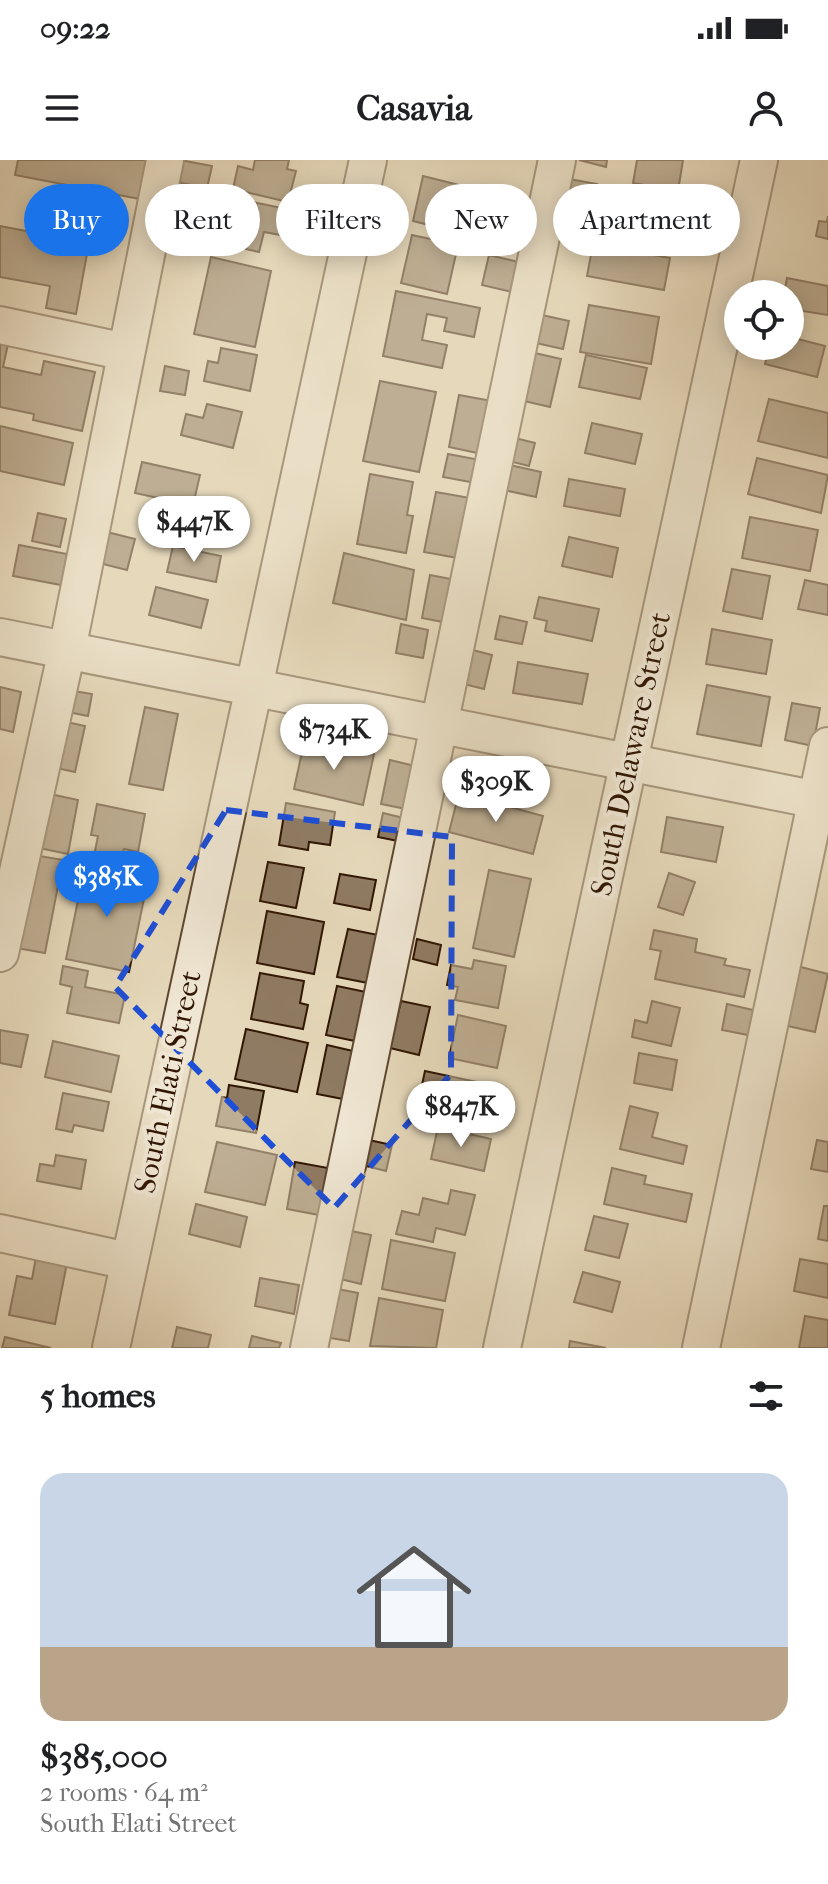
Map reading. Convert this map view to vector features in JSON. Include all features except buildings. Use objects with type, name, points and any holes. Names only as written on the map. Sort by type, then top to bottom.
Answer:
[{"type":"street","points":[[0,953],[67,650],[165,160]]},
{"type":"street","name":"South Elati Street","points":[[111,1348],[368,160]]},
{"type":"street","points":[[309,1348],[557,160]]},
{"type":"street","name":"South Delaware Street","points":[[502,1348],[759,160]]},
{"type":"street","points":[[0,325],[126,352]]},
{"type":"street","points":[[0,637],[254,689],[629,759],[822,800]]},
{"type":"street","points":[[701,1348],[822,800],[828,746]]},
{"type":"street","points":[[0,1233],[128,1261]]},
{"type":"highlighted area","points":[[226,810],[452,837],[451,1074],[334,1208],[115,987]]}]
